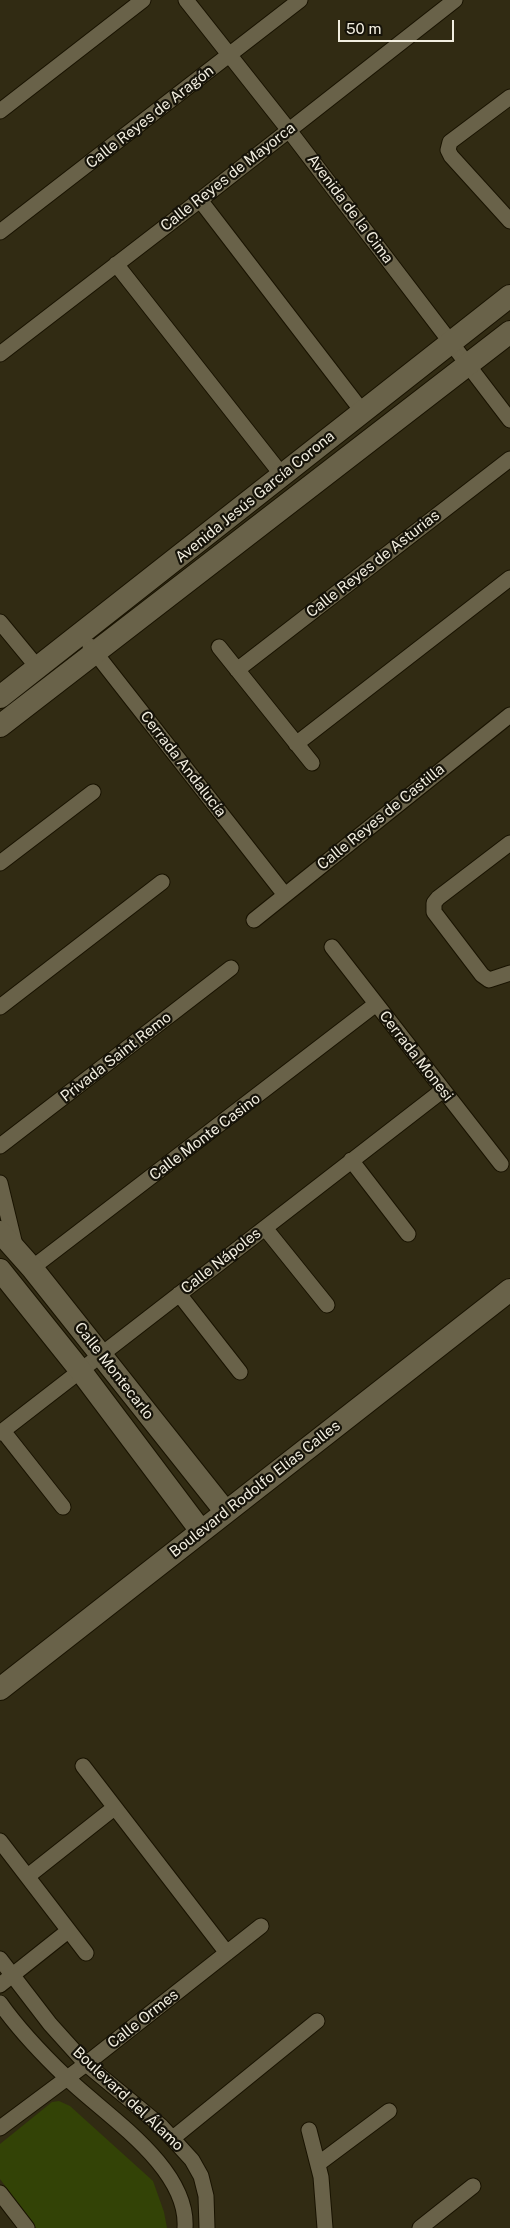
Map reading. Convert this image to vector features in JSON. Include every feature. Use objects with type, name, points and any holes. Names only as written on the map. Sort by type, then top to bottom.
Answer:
[{"type":"street","points":[[0,111],[143,0]]},
{"type":"street","name":"Avenida de la Cima","points":[[186,0],[288,129],[510,420]]},
{"type":"street","name":"Calle Reyes de Aragón","points":[[0,232],[300,0]]},
{"type":"street","name":"Calle Reyes de Mayorca","points":[[0,354],[455,0]]},
{"type":"street","points":[[510,97],[450,142],[448,150],[451,156],[510,222]]},
{"type":"street","points":[[200,200],[362,411]]},
{"type":"street","points":[[116,264],[282,475]]},
{"type":"street","name":"Avenida Jesús García Corona","points":[[0,697],[510,296]]},
{"type":"street","name":"Avenida Jesús García Corona","points":[[0,726],[510,332]]},
{"type":"street","name":"Calle Reyes de Asturias","points":[[237,670],[510,459]]},
{"type":"street","points":[[296,744],[510,578]]},
{"type":"street","points":[[0,622],[38,668]]},
{"type":"street","name":"Cerrada Andalucía","points":[[81,634],[284,895]]},
{"type":"street","points":[[219,647],[312,763]]},
{"type":"street","name":"Calle Reyes de Castilla","points":[[254,920],[510,715]]},
{"type":"street","points":[[0,863],[93,792]]},
{"type":"street","points":[[510,843],[434,903],[434,912],[482,975],[489,980],[510,972]]},
{"type":"street","points":[[0,1007],[162,882]]},
{"type":"street","name":"Cerrada Monesi","points":[[332,947],[500,1164]]},
{"type":"street","name":"Privada Saint Remo","points":[[0,1146],[231,968]]},
{"type":"street","name":"Calle Monte Casino","points":[[32,1268],[376,1004]]},
{"type":"street","name":"Calle Nápoles","points":[[1,1432],[443,1090]]},
{"type":"street","points":[[351,1160],[408,1234]]},
{"type":"street","points":[[0,1183],[16,1249]]},
{"type":"street","points":[[265,1228],[327,1305]]},
{"type":"street","name":"Calle Montecarlo","points":[[0,1232],[102,1354],[225,1511]]},
{"type":"street","name":"Calle Montecarlo","points":[[4,1282],[80,1370],[201,1531]]},
{"type":"street","name":"Boulevard Rodolfo Elías Calles","points":[[0,1689],[225,1511],[510,1290]]},
{"type":"street","points":[[179,1294],[240,1372]]},
{"type":"street","points":[[1,1432],[63,1507]]},
{"type":"street","points":[[83,1766],[228,1953]]},
{"type":"street","points":[[28,1876],[114,1808]]},
{"type":"street","points":[[0,1841],[86,1953]]},
{"type":"street","name":"Calle Ormes","points":[[0,2128],[66,2077],[86,2064],[261,1926]]},
{"type":"street","points":[[0,1985],[68,1931]]},
{"type":"street","name":"Boulevard del Álamo","points":[[0,1959],[50,2024],[86,2064],[173,2138],[192,2160],[201,2176],[206,2196],[207,2228]]},
{"type":"street","name":"Boulevard del Álamo","points":[[0,2003],[27,2037],[66,2077],[152,2155],[175,2188],[189,2227]]},
{"type":"street","points":[[173,2138],[317,2021]]},
{"type":"street","points":[[318,2164],[389,2110]]},
{"type":"street","points":[[309,2130],[318,2164],[325,2228]]},
{"type":"street","points":[[420,2228],[473,2186]]},
{"type":"street","points":[[0,2193],[27,2228]]},
{"type":"green space","points":[[59,2101],[70,2106],[153,2181],[164,2212],[167,2228],[36,2228],[0,2179],[0,2144],[52,2102]]}]
